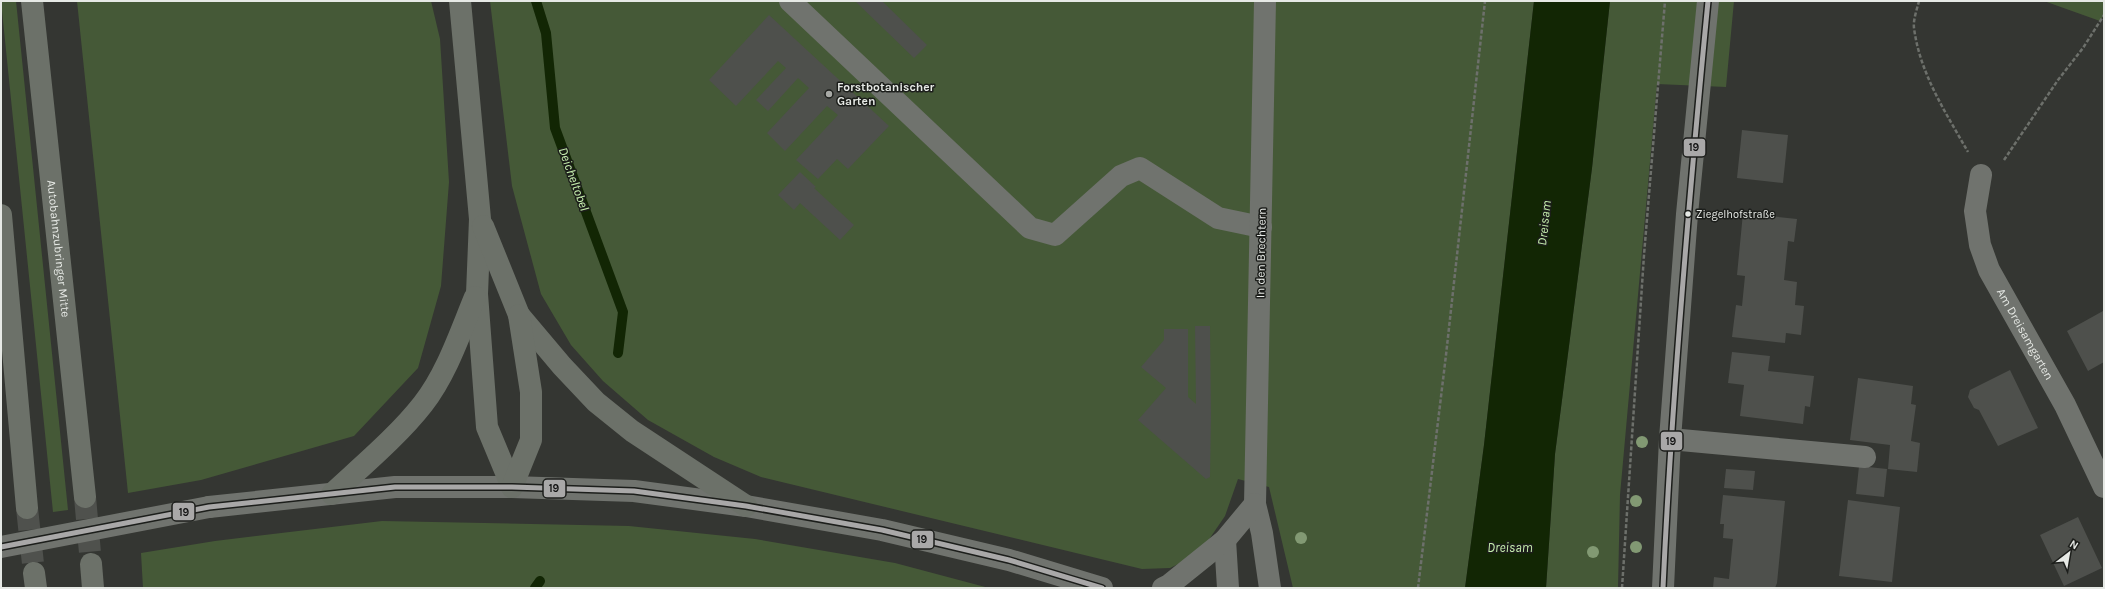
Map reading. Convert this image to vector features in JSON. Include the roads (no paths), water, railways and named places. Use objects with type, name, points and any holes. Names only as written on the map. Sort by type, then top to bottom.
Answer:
[{"type":"highway","name":"Autobahnzubringer Mitte","points":[[32,1],[85,497]]},
{"type":"highway","points":[[460,1],[480,219],[477,294],[486,427],[512,488]]},
{"type":"highway","points":[[1,215],[27,508]]},
{"type":"highway","points":[[480,219],[520,315],[530,392],[530,440],[512,488]]},
{"type":"highway","points":[[332,494],[384,445],[423,404],[444,369],[477,294]]},
{"type":"highway","points":[[520,315],[562,366],[596,402],[632,431],[746,506]]},
{"type":"highway","points":[[91,564],[93,588]]},
{"type":"street","points":[[790,1],[1030,228],[1055,235],[1121,176],[1140,168],[1218,218],[1261,227]]},
{"type":"street","name":"In den Brechtern","points":[[1265,1],[1255,504],[1262,533],[1270,588]]},
{"type":"street","points":[[1663,588],[1670,439],[1687,214],[1708,1]]},
{"type":"street","name":"Am Dreisamgarten","points":[[1981,175],[1975,211],[1980,246],[1989,270],[2065,405],[2104,487]]},
{"type":"street","points":[[1670,439],[1865,457]]},
{"type":"street","points":[[1,548],[209,508],[395,487],[634,491],[746,506],[882,530],[1009,560],[1102,588]]},
{"type":"street","points":[[1163,588],[1169,585],[1225,540],[1255,504]]},
{"type":"street","points":[[1225,540],[1228,588]]},
{"type":"water","name":"Dreisam","points":[[1534,1],[1610,1],[1592,168],[1555,454],[1546,588],[1465,588],[1484,445]]},
{"type":"waterway","name":"Deicheltobel","points":[[536,1],[546,33],[555,128],[623,312],[618,353]]},
{"type":"waterway","name":"Deicheltobel","points":[[535,588],[540,581]]},
{"type":"tunnel","points":[[85,497],[91,564]]},
{"type":"tunnel","points":[[27,508],[34,573]]},
{"type":"place","name":"Forstbotanischer Garten","points":[[829,94]]},
{"type":"place","name":"Ziegelhofstraße","points":[[1688,214]]}]
